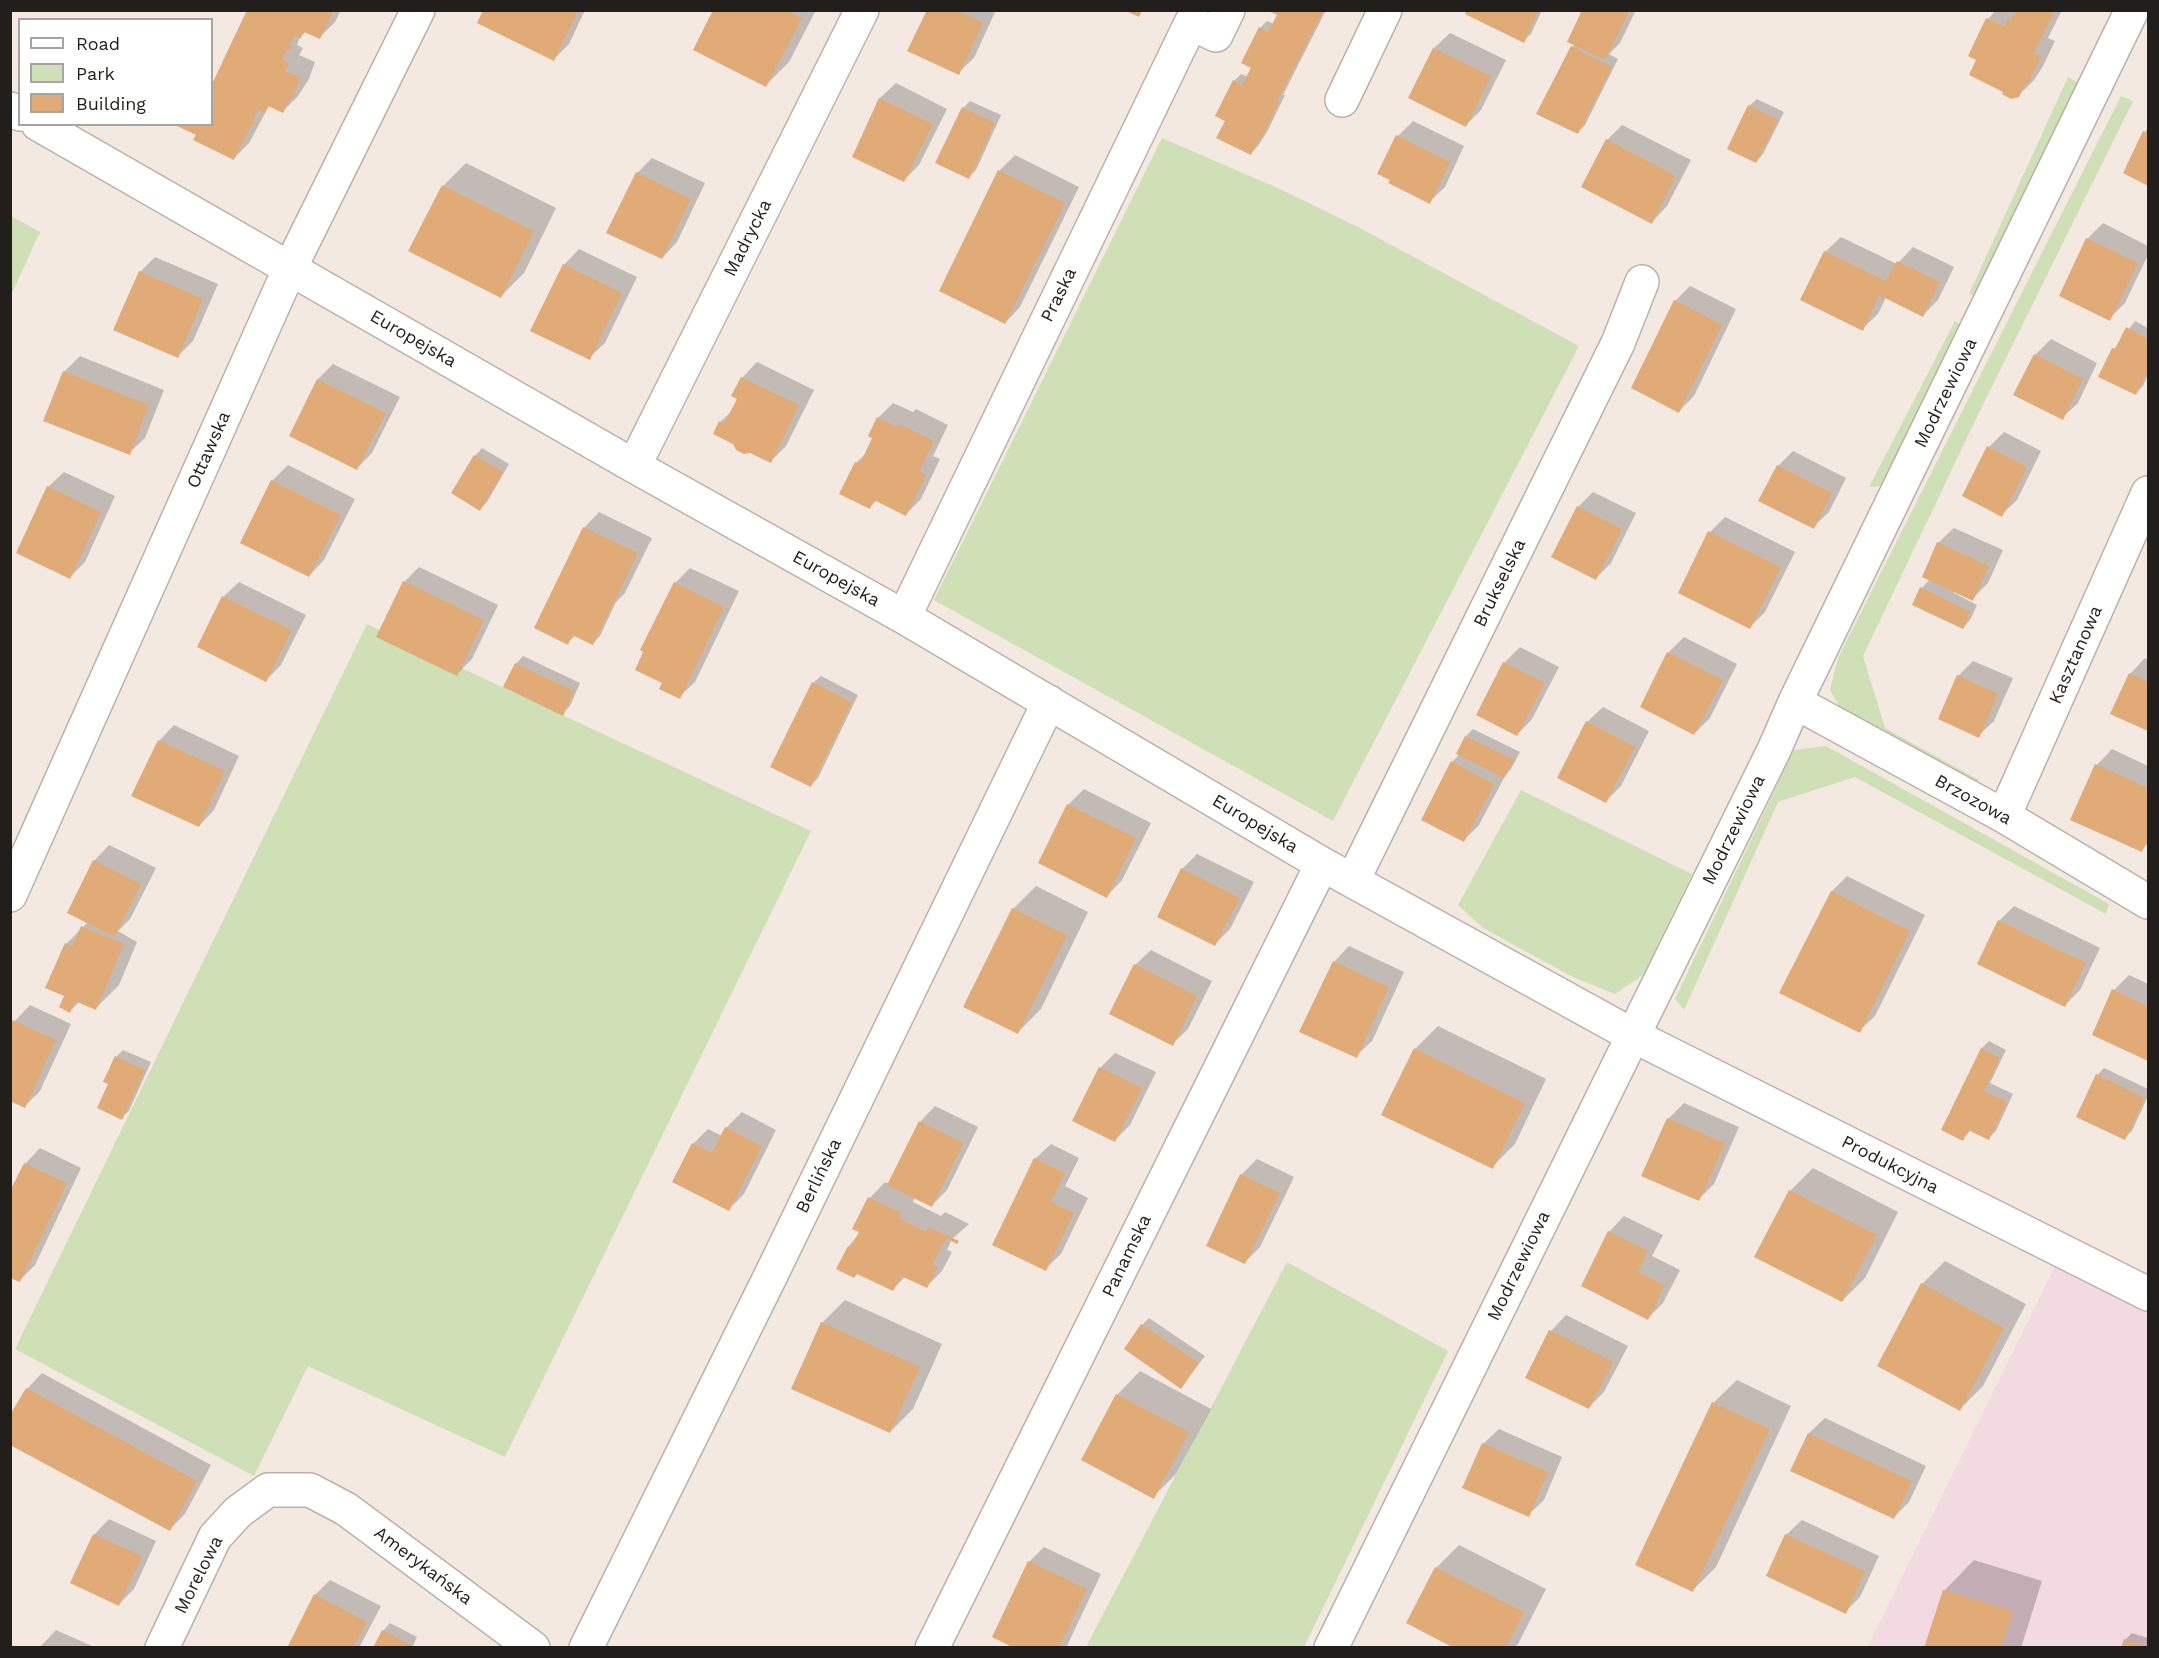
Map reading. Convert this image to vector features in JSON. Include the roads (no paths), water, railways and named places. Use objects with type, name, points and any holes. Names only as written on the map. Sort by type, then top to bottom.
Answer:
[{"type":"street","name":"Ottawska","points":[[10,895],[290,268],[418,10]]},
{"type":"street","name":"Madrycka","points":[[634,466],[862,10]]},
{"type":"street","name":"Praska","points":[[904,617],[1191,23],[1216,35],[1228,10]]},
{"type":"street","points":[[1342,100],[1385,10]]},
{"type":"street","name":"Modrzewiowa","points":[[1331,1647],[1774,750],[1795,702],[2132,10]]},
{"type":"street","name":"Europejska","points":[[42,126],[634,466],[904,617],[1322,864],[1632,1035]]},
{"type":"street","name":"Brukselska","points":[[1353,880],[1618,343],[1642,282]]},
{"type":"street","name":"Kasztanowa","points":[[2004,816],[2148,493]]},
{"type":"street","name":"Berlińska","points":[[586,1647],[771,1275],[1049,702]]},
{"type":"street","name":"Brzozowa","points":[[1795,702],[2004,816],[2148,902]]},
{"type":"street","name":"Panamska","points":[[932,1647],[1322,864]]},
{"type":"street","name":"Produkcyjna","points":[[1632,1035],[2148,1294]]},
{"type":"street","name":"Morelowa","points":[[162,1647],[215,1537],[238,1512],[268,1490],[310,1490]]},
{"type":"street","name":"Amerykańska","points":[[310,1490],[346,1509],[533,1647]]}]
